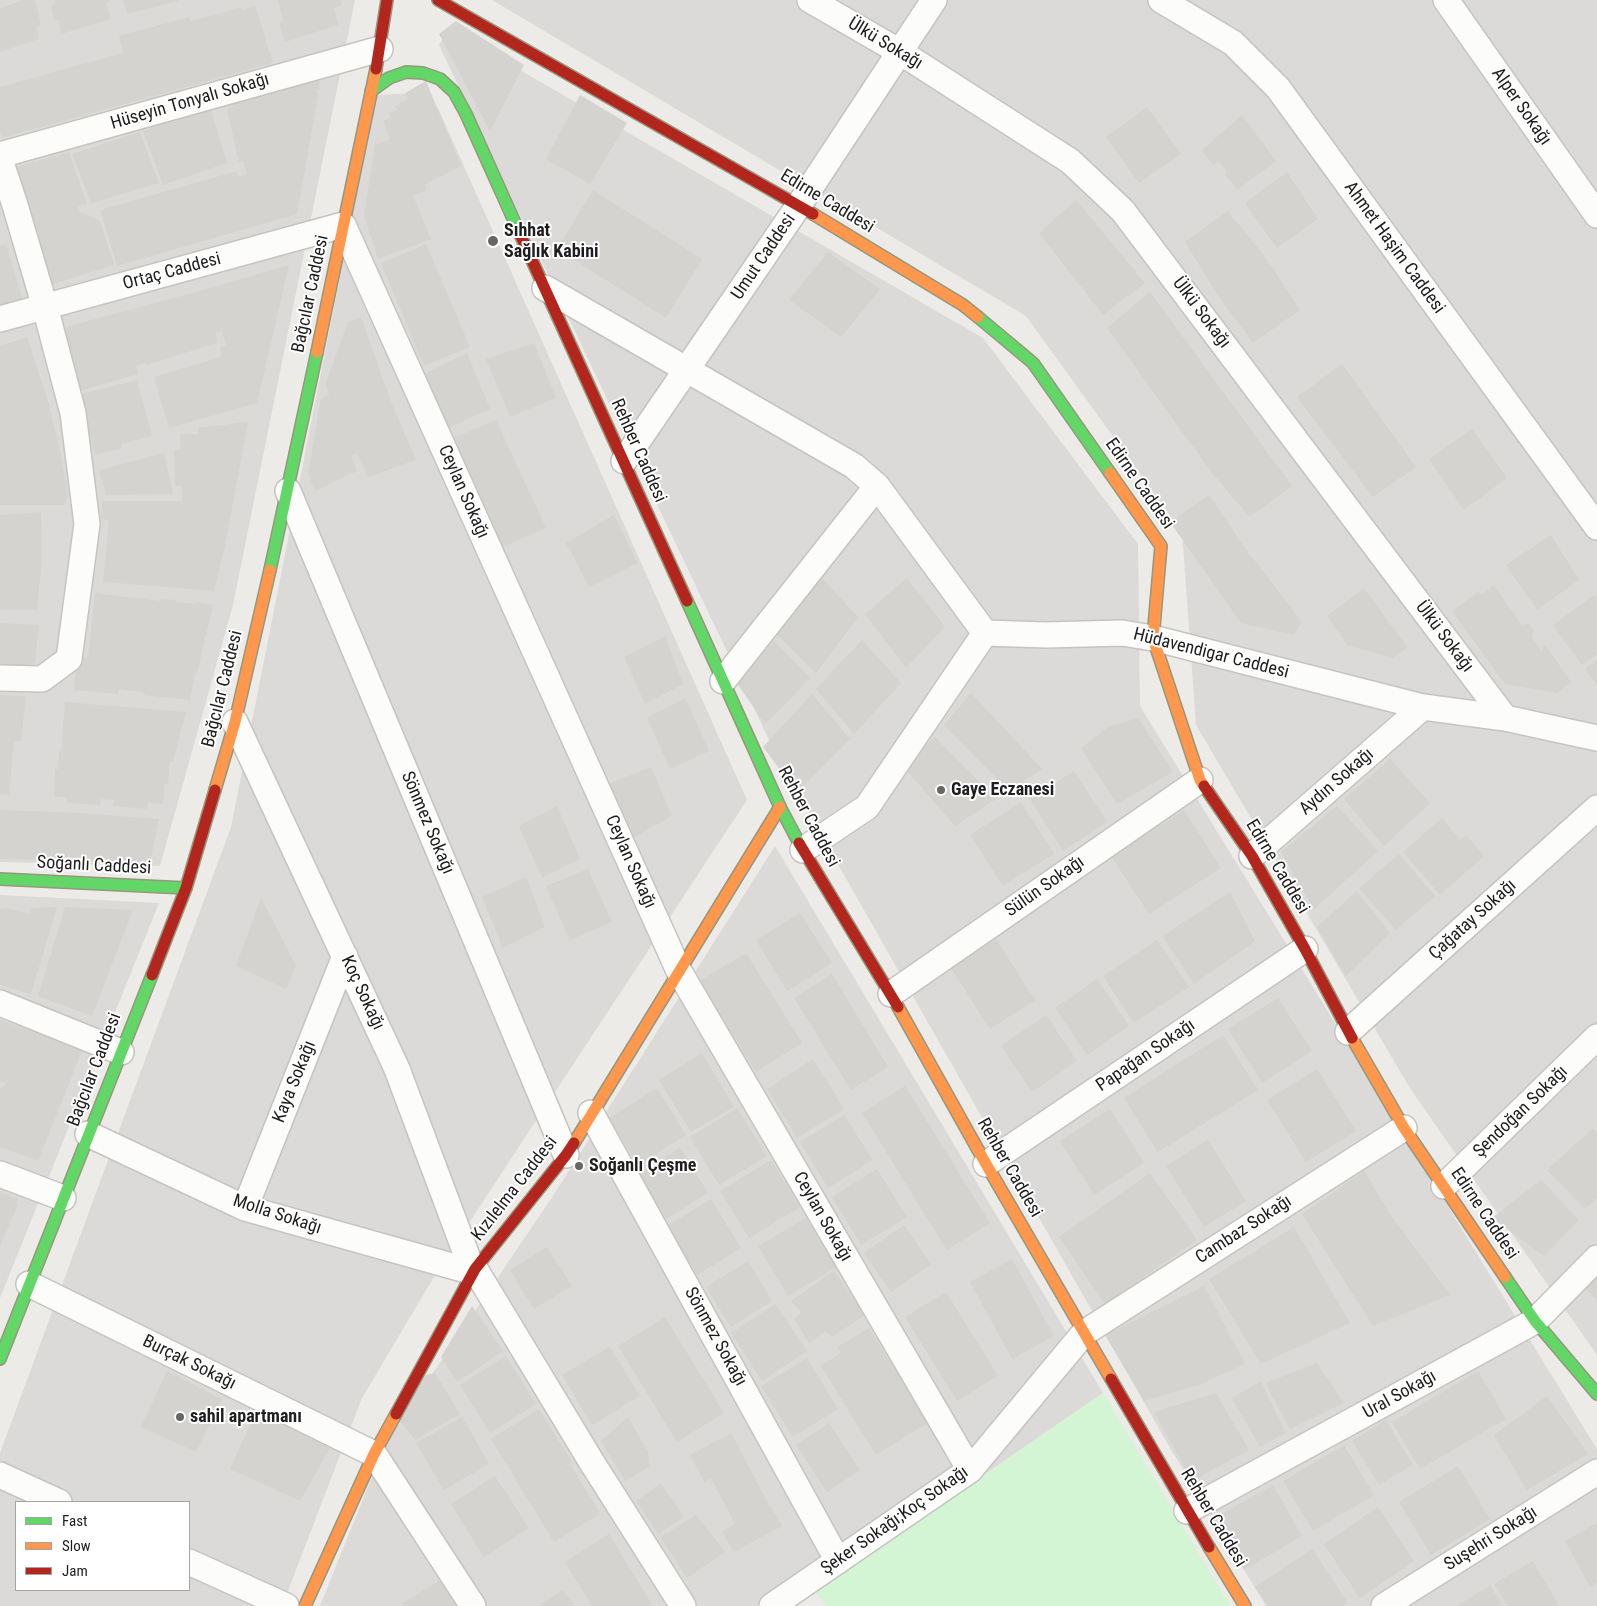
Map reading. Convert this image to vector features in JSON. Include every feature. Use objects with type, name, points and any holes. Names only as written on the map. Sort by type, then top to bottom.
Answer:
[{"type":"main road","name":"Bağcılar Caddesi","points":[[3,1344],[29,1284],[186,888],[235,722],[288,491],[380,49],[388,0]]},
{"type":"main road","name":"Edirne Caddesi","points":[[438,0],[799,205],[963,305],[1033,363],[1161,546],[1153,638],[1200,780],[1252,856],[1305,949],[1348,1032],[1404,1128],[1535,1321],[1597,1394]]},
{"type":"main road","name":"Rehber Caddesi","points":[[371,91],[389,78],[406,72],[423,73],[440,78],[454,92],[466,114],[780,807],[803,850],[891,994],[986,1164],[1187,1511],[1245,1606]]},
{"type":"main road","name":"Kızılelma Caddesi","points":[[305,1606],[374,1454],[474,1270],[566,1155],[780,807]]},
{"type":"main road","name":"Soğanlı Caddesi","points":[[0,879],[186,888]]},
{"type":"street","name":"Ülkü Sokağı","points":[[810,0],[900,52],[1070,161],[1123,211],[1505,718]]},
{"type":"street","name":"Umut Caddesi","points":[[624,462],[799,205],[934,0]]},
{"type":"street","name":"Ahmet Haşim Caddesi","points":[[1161,0],[1233,43],[1278,88],[1597,527]]},
{"type":"street","name":"Alper Sokağı","points":[[1446,0],[1597,214]]},
{"type":"street","name":"Hüseyin Tonyalı Sokağı","points":[[0,155],[380,49]]},
{"type":"street","points":[[0,160],[45,307],[73,413],[87,524],[69,659],[42,679],[0,678]]},
{"type":"street","name":"Ortaç Caddesi","points":[[0,319],[343,225]]},
{"type":"street","name":"Ceylan Sokağı","points":[[343,225],[679,971],[970,1470]]},
{"type":"street","points":[[545,288],[687,368],[854,466],[876,486],[985,633],[866,807],[803,850]]},
{"type":"street","points":[[723,681],[876,486]]},
{"type":"street","name":"Sönmez Sokağı","points":[[288,491],[566,1155]]},
{"type":"street","name":"Hüdavendigar Caddesi","points":[[985,633],[1046,635],[1122,633],[1153,638],[1423,707],[1505,718],[1597,738]]},
{"type":"street","name":"Aydın Sokağı","points":[[1252,856],[1423,707]]},
{"type":"street","name":"Koç Sokağı","points":[[235,722],[397,1069],[474,1270]]},
{"type":"street","name":"Sülün Sokağı","points":[[891,994],[1200,780]]},
{"type":"street","name":"Çağatay Sokağı","points":[[1348,1032],[1597,808]]},
{"type":"street","name":"Papağan Sokağı","points":[[986,1164],[1305,949]]},
{"type":"street","name":"Kaya Sokağı","points":[[245,1208],[345,956]]},
{"type":"street","points":[[0,1003],[121,1052]]},
{"type":"street","name":"Şendoğan Sokağı","points":[[1444,1186],[1597,1037]]},
{"type":"street","name":"Sönmez Sokağı","points":[[592,1112],[838,1561]]},
{"type":"street","name":"Cambaz Sokağı","points":[[1084,1333],[1404,1128]]},
{"type":"street","name":"Molla Sokağı","points":[[88,1134],[245,1208],[474,1270]]},
{"type":"street","points":[[0,1174],[63,1198]]},
{"type":"street","name":"Ural Sokağı","points":[[1187,1511],[1535,1321],[1597,1258]]},
{"type":"street","points":[[474,1270],[586,1453],[683,1606]]},
{"type":"street","name":"Burçak Sokağı","points":[[29,1284],[374,1454]]},
{"type":"street","name":"Şeker Sokağı;Koç Sokağı","points":[[772,1606],[970,1470],[1084,1333]]},
{"type":"street","points":[[374,1454],[473,1606]]},
{"type":"street","name":"Suşehri Sokağı","points":[[1384,1606],[1597,1472]]},
{"type":"street","points":[[0,1475],[57,1501]]},
{"type":"street","points":[[190,1562],[286,1606]]},
{"type":"shaded area","points":[[0,0],[355,0],[233,605],[160,866],[0,862]]},
{"type":"shaded area","points":[[492,0],[1597,0],[1597,1355],[1411,1090],[1196,725],[1182,532],[1026,316]]},
{"type":"shaded area","points":[[449,29],[983,338],[1138,544],[1140,706],[1597,1449],[1597,1606],[1266,1606],[1170,1448],[778,759],[439,45]]},
{"type":"shaded area","points":[[417,93],[438,108],[747,800],[438,1270],[362,1398],[286,1596],[275,1606],[0,1606],[0,1453],[231,827],[376,95]]},
{"type":"shaded area","points":[[775,846],[1103,1393],[815,1591],[790,1606],[320,1606],[386,1442],[551,1199]]},
{"type":"shaded area","points":[[0,895],[159,903],[0,1298]]},
{"type":"green space","points":[[1103,1393],[1230,1606],[826,1606],[815,1591]]},
{"type":"building","points":[[24,0],[35,0],[41,25],[36,27],[39,39],[0,52],[0,8]]},
{"type":"building","points":[[55,0],[111,0],[106,3],[111,19],[61,34],[59,20],[54,20],[51,6],[55,4]]},
{"type":"building","points":[[123,0],[178,0],[178,1],[127,14]]},
{"type":"building","points":[[278,0],[341,0],[342,5],[334,8],[338,25],[285,42],[279,23],[283,22]]},
{"type":"building","points":[[255,6],[273,63],[2,138],[0,132],[0,87],[123,53],[119,36],[189,17],[191,21],[242,7],[242,10]]},
{"type":"building","points":[[456,21],[524,65],[490,131],[439,34]]},
{"type":"building","points":[[317,75],[320,89],[316,90],[318,96],[297,214],[117,266],[100,210],[237,171],[239,177],[247,174],[243,161],[239,162],[227,109],[233,107],[232,104],[235,100]]},
{"type":"building","points":[[426,81],[461,166],[425,184],[427,190],[413,196],[431,239],[378,259],[364,216],[375,145],[390,139],[383,121],[391,118],[389,113],[397,110],[395,106],[408,99],[405,93]]},
{"type":"building","points":[[580,95],[627,123],[590,184],[546,159]]},
{"type":"building","points":[[210,107],[227,163],[163,185],[143,131]]},
{"type":"building","points":[[1147,107],[1181,154],[1139,183],[1106,137]]},
{"type":"building","points":[[1242,115],[1276,161],[1237,190],[1225,175],[1227,171],[1218,161],[1213,165],[1202,150]]},
{"type":"building","points":[[140,132],[159,183],[91,203],[72,154]]},
{"type":"building","points":[[69,152],[87,204],[78,206],[80,212],[100,221],[114,265],[50,285],[12,168]]},
{"type":"building","points":[[1287,172],[1318,219],[1277,248],[1245,203]]},
{"type":"building","points":[[593,190],[702,259],[666,318],[557,249]]},
{"type":"building","points":[[1076,200],[1145,283],[1103,315],[1039,233]]},
{"type":"building","points":[[1228,211],[1266,258],[1300,310],[1253,343],[1217,294],[1185,242]]},
{"type":"building","points":[[6,244],[23,301],[0,308],[0,246]]},
{"type":"building","points":[[426,244],[470,347],[424,366],[381,263]]},
{"type":"building","points":[[828,252],[880,289],[841,337],[789,300]]},
{"type":"building","points":[[289,265],[257,403],[169,428],[154,377],[221,357],[220,347],[226,345],[222,331],[216,333],[217,343],[146,365],[145,363],[136,366],[138,374],[76,392],[58,329]]},
{"type":"building","points":[[1150,292],[1292,486],[1250,517],[1212,473],[1107,328]]},
{"type":"building","points":[[361,317],[390,399],[416,460],[368,477],[357,453],[351,456],[357,471],[315,491],[308,474],[321,398],[329,395],[326,383],[348,322]]},
{"type":"building","points":[[27,337],[49,404],[61,456],[68,497],[64,505],[0,505],[0,346]]},
{"type":"building","points":[[534,343],[556,398],[510,417],[486,359]]},
{"type":"building","points":[[467,353],[490,409],[446,429],[422,375]]},
{"type":"building","points":[[1342,364],[1416,467],[1373,497],[1297,397]]},
{"type":"building","points":[[137,380],[152,436],[121,444],[122,448],[95,455],[80,394]]},
{"type":"building","points":[[496,420],[546,528],[498,549],[449,440]]},
{"type":"building","points":[[248,422],[225,546],[214,591],[103,582],[109,520],[101,519],[102,501],[182,501],[182,486],[175,486],[174,450],[181,449],[180,434],[199,434],[198,428]]},
{"type":"building","points":[[1472,429],[1507,478],[1464,510],[1429,459]]},
{"type":"building","points":[[164,453],[173,494],[106,495],[99,470]]},
{"type":"building","points":[[1209,495],[1242,544],[1302,622],[1294,635],[1241,623],[1170,522]]},
{"type":"building","points":[[41,512],[42,559],[37,610],[0,610],[0,515]]},
{"type":"building","points":[[614,515],[638,563],[589,587],[566,543]]},
{"type":"building","points":[[1551,535],[1579,580],[1537,610],[1506,565]]},
{"type":"building","points":[[820,576],[858,617],[816,673],[776,634]]},
{"type":"building","points":[[907,578],[945,627],[906,668],[865,614]]},
{"type":"building","points":[[1494,585],[1522,626],[1528,623],[1534,630],[1532,637],[1541,651],[1545,645],[1571,682],[1557,693],[1505,684],[1452,611],[1478,592],[1483,594]]},
{"type":"building","points":[[1364,588],[1407,647],[1393,658],[1347,645],[1327,616]]},
{"type":"building","points":[[95,593],[213,605],[190,700],[143,695],[143,692],[119,689],[118,694],[74,690],[76,666],[81,667],[81,657],[88,657]]},
{"type":"building","points":[[1594,595],[1597,599],[1597,654],[1582,665],[1553,625]]},
{"type":"building","points":[[0,623],[39,625],[34,671],[0,669]]},
{"type":"building","points":[[665,636],[683,684],[645,704],[624,657]]},
{"type":"building","points":[[862,640],[901,683],[854,734],[816,689]]},
{"type":"building","points":[[774,641],[810,678],[765,724],[736,682]]},
{"type":"building","points":[[1597,660],[1597,685],[1585,669]]},
{"type":"building","points":[[971,693],[1042,769],[1009,791],[944,725]]},
{"type":"building","points":[[812,694],[850,739],[797,792],[763,747]]},
{"type":"building","points":[[0,695],[26,696],[21,741],[14,741],[9,795],[0,794]]},
{"type":"building","points":[[685,698],[709,751],[670,769],[647,718]]},
{"type":"building","points":[[65,702],[186,712],[173,761],[170,761],[168,783],[165,784],[163,804],[148,803],[147,809],[113,806],[114,800],[101,799],[100,805],[67,803],[67,798],[54,796],[55,769],[58,769],[59,751],[61,751]]},
{"type":"building","points":[[1138,718],[1173,772],[1117,804],[1081,748],[1108,727]]},
{"type":"building","points":[[935,737],[996,799],[955,826],[903,766]]},
{"type":"building","points":[[1390,759],[1430,803],[1384,846],[1344,799]]},
{"type":"building","points":[[651,767],[672,816],[633,838],[608,784]]},
{"type":"building","points":[[1074,771],[1107,822],[1063,851],[1030,799]]},
{"type":"building","points":[[1021,802],[1054,854],[1003,886],[970,835]]},
{"type":"building","points":[[557,806],[580,859],[542,878],[519,826]]},
{"type":"building","points":[[1337,806],[1378,851],[1314,909],[1281,852]]},
{"type":"building","points":[[0,810],[80,813],[159,819],[150,862],[0,859]]},
{"type":"building","points":[[1184,810],[1221,868],[1149,914],[1111,856]]},
{"type":"building","points":[[1442,818],[1460,840],[1466,835],[1484,856],[1440,895],[1403,852]]},
{"type":"building","points":[[1399,854],[1435,896],[1396,930],[1359,888]]},
{"type":"building","points":[[588,869],[612,922],[570,940],[546,886]]},
{"type":"building","points":[[526,877],[545,927],[503,948],[482,897]]},
{"type":"building","points":[[1357,891],[1390,933],[1346,976],[1317,927]]},
{"type":"building","points":[[1230,892],[1255,941],[1194,984],[1162,936]]},
{"type":"building","points":[[261,898],[296,965],[286,989],[236,966]]},
{"type":"building","points":[[57,907],[31,994],[0,985],[0,909],[7,908],[30,914],[32,908]]},
{"type":"building","points":[[65,907],[133,910],[92,1016],[38,996]]},
{"type":"building","points":[[800,913],[832,963],[787,991],[756,940]]},
{"type":"building","points":[[996,939],[1035,1000],[990,1029],[951,968]]},
{"type":"building","points":[[1157,940],[1189,987],[1134,1023],[1103,976]]},
{"type":"building","points":[[746,953],[802,1043],[756,1072],[700,981]]},
{"type":"building","points":[[832,974],[888,1067],[851,1090],[794,998]]},
{"type":"building","points":[[1097,979],[1129,1026],[1087,1055],[1055,1008]]},
{"type":"building","points":[[1278,998],[1312,1051],[1262,1083],[1228,1029]]},
{"type":"building","points":[[1046,1015],[1077,1061],[1032,1092],[1001,1046]]},
{"type":"building","points":[[0,1020],[83,1048],[38,1161],[0,1147],[0,1091],[6,1083],[0,1081]]},
{"type":"building","points":[[1223,1035],[1258,1090],[1158,1152],[1124,1098]]},
{"type":"building","points":[[702,1053],[734,1107],[691,1132],[659,1080]]},
{"type":"building","points":[[813,1059],[844,1109],[797,1138],[767,1089]]},
{"type":"building","points":[[1317,1069],[1356,1131],[1306,1162],[1267,1100]]},
{"type":"building","points":[[905,1086],[990,1223],[947,1250],[862,1113]]},
{"type":"building","points":[[657,1088],[686,1135],[638,1165],[609,1118]]},
{"type":"building","points":[[737,1108],[767,1156],[719,1185],[690,1137]]},
{"type":"building","points":[[1110,1109],[1144,1163],[1094,1195],[1060,1141]]},
{"type":"building","points":[[844,1115],[873,1160],[828,1188],[800,1142]]},
{"type":"building","points":[[1593,1128],[1597,1132],[1597,1198],[1585,1209],[1547,1170]]},
{"type":"building","points":[[1208,1140],[1246,1201],[1204,1227],[1166,1166]]},
{"type":"building","points":[[680,1148],[708,1193],[666,1219],[638,1174]]},
{"type":"building","points":[[771,1160],[800,1207],[749,1238],[720,1191]]},
{"type":"building","points":[[877,1169],[907,1217],[861,1245],[832,1197]]},
{"type":"building","points":[[1364,1171],[1392,1217],[1450,1295],[1373,1326],[1302,1214]]},
{"type":"building","points":[[1150,1173],[1197,1240],[1105,1304],[1059,1237]]},
{"type":"building","points":[[1541,1180],[1579,1220],[1544,1256],[1492,1218]]},
{"type":"building","points":[[0,1192],[18,1199],[16,1203],[18,1204],[0,1246]]},
{"type":"building","points":[[711,1199],[741,1248],[697,1275],[667,1226]]},
{"type":"building","points":[[806,1218],[836,1267],[788,1296],[758,1246]]},
{"type":"building","points":[[904,1225],[931,1264],[891,1292],[864,1253]]},
{"type":"building","points":[[1294,1227],[1350,1323],[1261,1364],[1209,1279]]},
{"type":"building","points":[[547,1247],[572,1286],[534,1309],[510,1270]]},
{"type":"building","points":[[1012,1259],[1054,1336],[1012,1359],[970,1282]]},
{"type":"building","points":[[748,1261],[772,1301],[731,1327],[706,1287]]},
{"type":"building","points":[[1597,1266],[1597,1300],[1580,1284]]},
{"type":"building","points":[[834,1271],[865,1315],[832,1337],[825,1331],[809,1343],[794,1319],[801,1313],[791,1301]]},
{"type":"building","points":[[1204,1286],[1245,1364],[1201,1384],[1144,1401],[1105,1335]]},
{"type":"building","points":[[946,1292],[998,1376],[957,1401],[905,1317]]},
{"type":"building","points":[[775,1304],[807,1351],[762,1381],[731,1333]]},
{"type":"building","points":[[472,1306],[503,1351],[457,1382],[441,1357]]},
{"type":"building","points":[[665,1317],[724,1413],[677,1442],[618,1346]]},
{"type":"building","points":[[869,1328],[928,1423],[876,1455],[821,1366],[841,1353],[837,1347]]},
{"type":"building","points":[[610,1347],[640,1396],[592,1425],[562,1375]]},
{"type":"building","points":[[506,1356],[536,1404],[490,1433],[460,1385]]},
{"type":"building","points":[[807,1358],[838,1409],[793,1437],[761,1386]]},
{"type":"building","points":[[1317,1363],[1344,1403],[1290,1429],[1265,1383]]},
{"type":"building","name":"sahil apartmanı","points":[[167,1371],[222,1399],[196,1452],[141,1427]]},
{"type":"building","points":[[1478,1371],[1506,1419],[1420,1469],[1392,1422]]},
{"type":"building","points":[[435,1373],[460,1414],[415,1440],[398,1418],[426,1375]]},
{"type":"building","points":[[1261,1381],[1286,1433],[1260,1447],[1232,1398]]},
{"type":"building","points":[[1216,1393],[1249,1450],[1192,1481],[1154,1412]]},
{"type":"building","points":[[1547,1396],[1588,1454],[1527,1490],[1494,1435]]},
{"type":"building","points":[[539,1409],[572,1462],[553,1473],[570,1464],[600,1514],[554,1542],[491,1439]]},
{"type":"building","points":[[257,1410],[330,1448],[300,1501],[230,1469]]},
{"type":"building","points":[[462,1417],[489,1464],[444,1490],[416,1443]]},
{"type":"building","points":[[628,1417],[648,1452],[649,1467],[625,1481],[601,1441]]},
{"type":"building","points":[[1386,1420],[1413,1465],[1379,1485],[1352,1441]]},
{"type":"building","points":[[829,1423],[860,1470],[827,1492],[796,1445]]},
{"type":"building","points":[[731,1433],[782,1526],[734,1552],[722,1531],[735,1524],[711,1478],[704,1482],[690,1455]]},
{"type":"building","points":[[1344,1445],[1374,1495],[1313,1531],[1283,1481]]},
{"type":"building","points":[[1458,1466],[1490,1519],[1431,1555],[1399,1502]]},
{"type":"building","points":[[495,1476],[529,1528],[484,1557],[451,1504]]},
{"type":"building","points":[[661,1483],[684,1517],[658,1534],[636,1501]]},
{"type":"building","points":[[1273,1485],[1302,1536],[1244,1570],[1214,1518]]},
{"type":"building","points":[[1378,1507],[1414,1561],[1360,1598],[1324,1544]]},
{"type":"building","points":[[696,1515],[725,1552],[687,1578],[660,1537]]},
{"type":"building","points":[[1597,1523],[1597,1583],[1590,1587],[1565,1541]]},
{"type":"building","points":[[609,1534],[653,1606],[592,1606],[565,1562]]},
{"type":"building","points":[[1312,1549],[1348,1603],[1344,1606],[1268,1606],[1255,1587]]},
{"type":"building","points":[[1533,1561],[1559,1606],[1508,1606],[1494,1584]]},
{"type":"building","points":[[449,1575],[466,1606],[404,1606],[402,1603]]},
{"type":"building","points":[[1490,1585],[1503,1606],[1457,1606]]},
{"type":"building","points":[[563,1590],[574,1606],[538,1606]]},
{"type":"traffic: fast","points":[[371,91],[389,78],[406,72],[423,73],[440,79],[454,92],[466,114],[520,234]]},
{"type":"traffic: fast","points":[[978,317],[1033,363],[1110,473]]},
{"type":"traffic: fast","points":[[270,570],[317,352]]},
{"type":"traffic: fast","points":[[687,601],[780,807],[799,843]]},
{"type":"traffic: fast","points":[[0,879],[186,888]]},
{"type":"traffic: fast","points":[[0,1359],[152,975]]},
{"type":"traffic: fast","points":[[1505,1277],[1535,1321],[1597,1394]]},
{"type":"traffic: slow","points":[[317,352],[376,69]]},
{"type":"traffic: slow","points":[[813,214],[963,305],[978,317]]},
{"type":"traffic: slow","points":[[1110,473],[1161,546],[1153,638],[1200,780],[1204,786]]},
{"type":"traffic: slow","points":[[215,790],[235,722],[270,570]]},
{"type":"traffic: slow","points":[[574,1143],[780,807]]},
{"type":"traffic: slow","points":[[898,1007],[986,1164],[1111,1379]]},
{"type":"traffic: slow","points":[[1352,1038],[1404,1128],[1505,1277]]},
{"type":"traffic: slow","points":[[305,1606],[374,1454],[396,1414]]},
{"type":"traffic: slow","points":[[1209,1547],[1245,1606]]},
{"type":"traffic: jam","points":[[376,69],[387,0]]},
{"type":"traffic: jam","points":[[438,0],[813,214]]},
{"type":"traffic: jam","points":[[520,234],[687,601]]},
{"type":"traffic: jam","points":[[1204,786],[1252,856],[1305,949],[1352,1038]]},
{"type":"traffic: jam","points":[[152,975],[186,888],[215,790]]},
{"type":"traffic: jam","points":[[799,843],[898,1007]]},
{"type":"traffic: jam","points":[[396,1414],[475,1269],[574,1143]]},
{"type":"traffic: jam","points":[[1111,1379],[1209,1547]]},
{"type":"place","name":"Sıhhat Sağlık Kabini","points":[[493,241]]},
{"type":"place","name":"Gaye Eczanesi","points":[[941,790]]},
{"type":"place","name":"Soğanlı Çeşme","points":[[579,1166]]},
{"type":"place","name":"sahil apartmanı","points":[[180,1417]]}]
